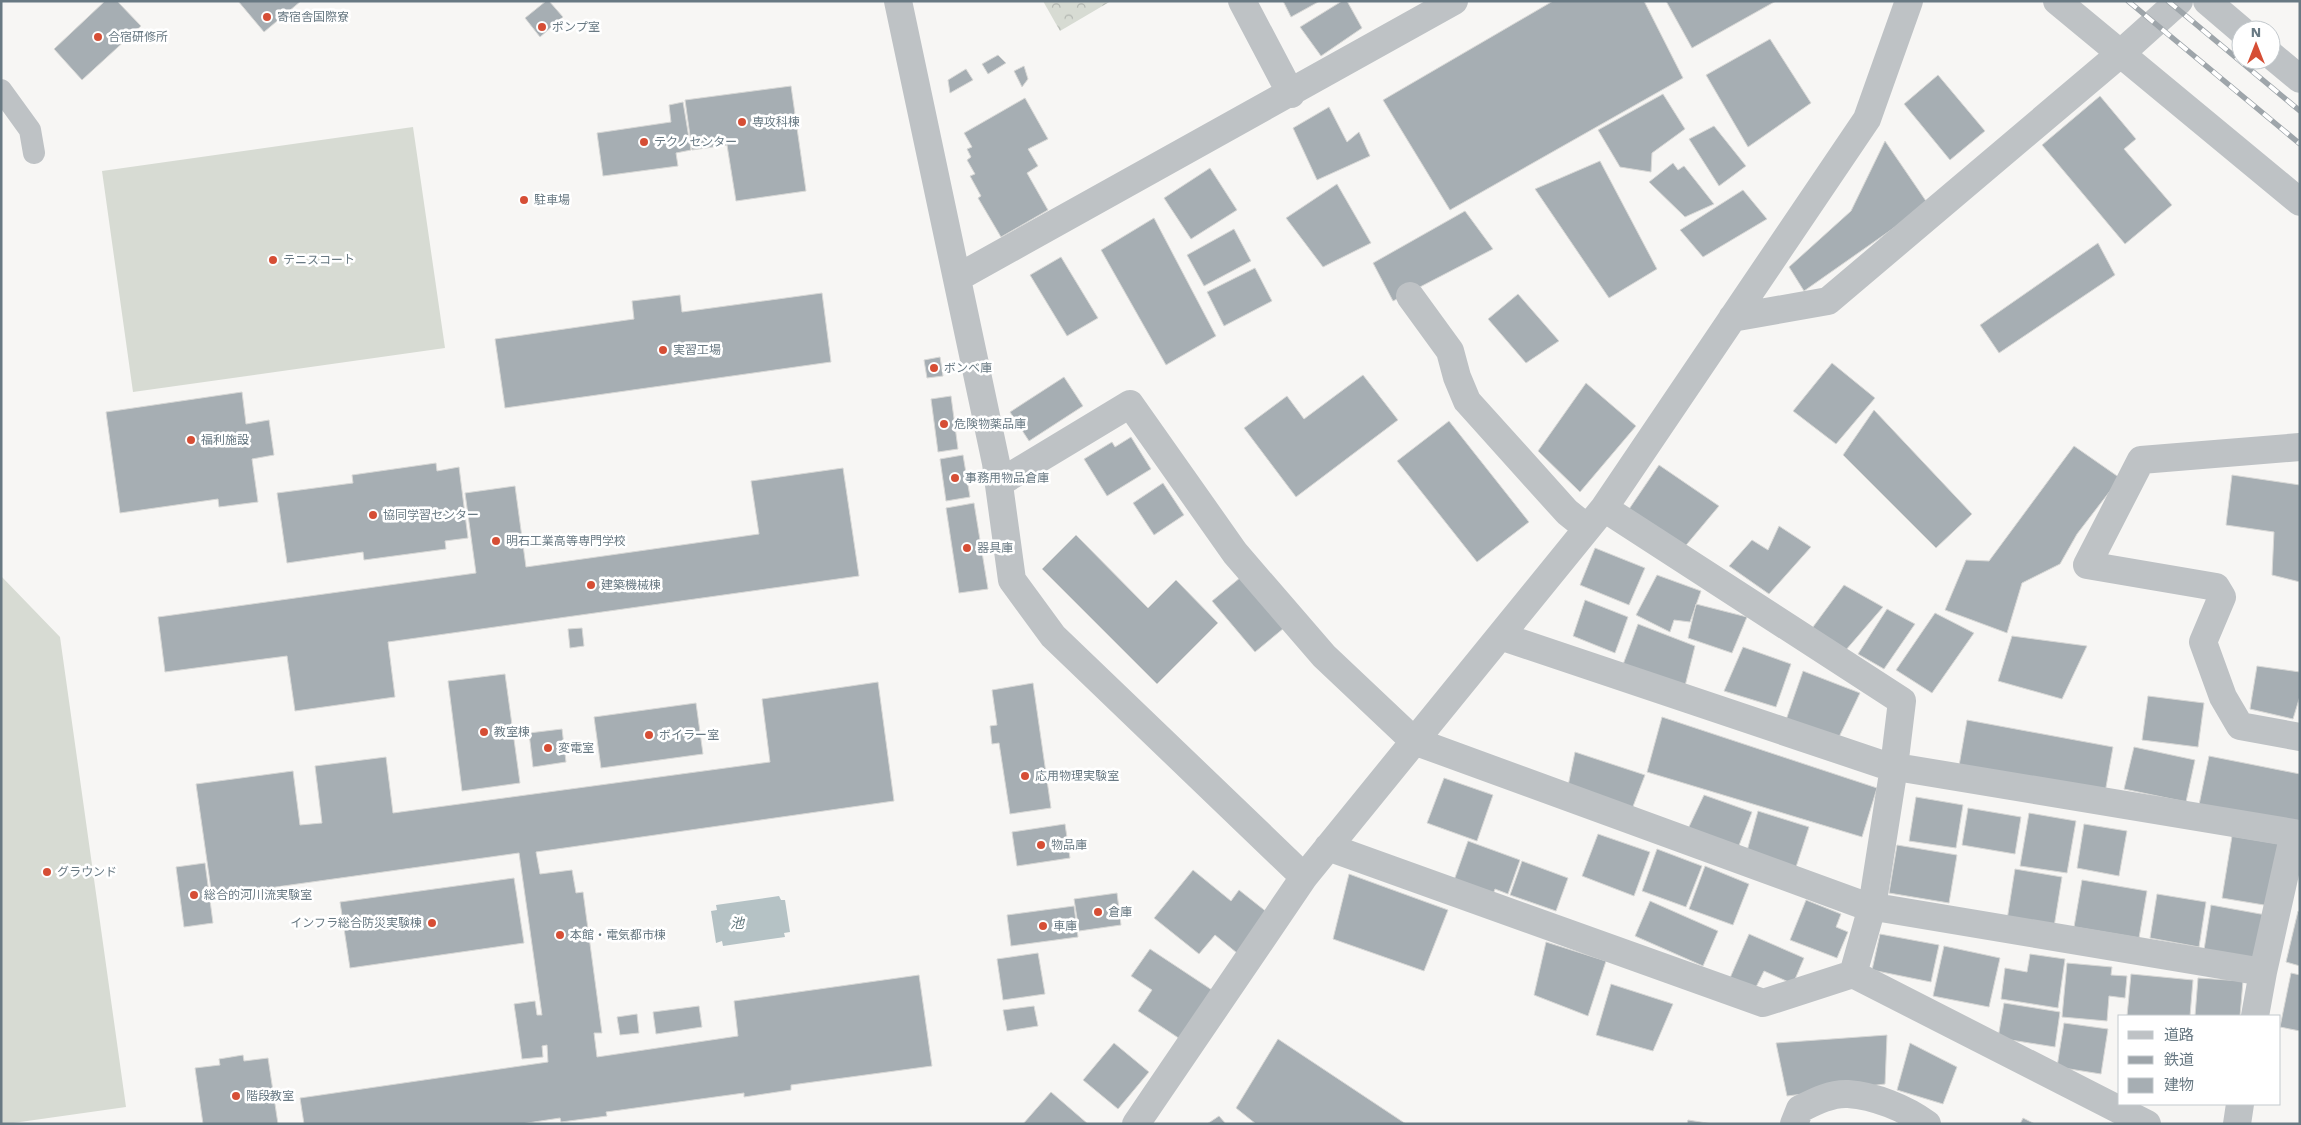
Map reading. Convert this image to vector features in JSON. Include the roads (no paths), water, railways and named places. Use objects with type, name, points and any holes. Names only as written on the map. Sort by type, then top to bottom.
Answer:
[{"type":"street","points":[[898,1],[999,483],[1012,580],[1053,636],[1304,877]]},
{"type":"street","points":[[1242,1],[1291,94]]},
{"type":"street","points":[[957,278],[1291,94],[1454,1]]},
{"type":"street","points":[[1136,1124],[1304,877],[1596,518],[1867,120],[1909,1]]},
{"type":"street","points":[[2057,1],[2300,202]]},
{"type":"street","points":[[1732,318],[1828,301],[2120,54],[2178,1]]},
{"type":"street","points":[[2207,1],[2231,21]]},
{"type":"street","points":[[2281,64],[2300,80]]},
{"type":"street","points":[[1410,296],[1450,351],[1456,377],[1468,401],[1566,512],[1596,518],[1902,701],[1894,767],[1872,907],[1853,974]]},
{"type":"street","points":[[999,483],[1130,404],[1235,553],[1324,656],[1414,741],[1863,906],[2263,972]]},
{"type":"street","points":[[2300,447],[2141,460],[2086,565],[2216,587],[2222,597],[2203,642],[2223,697],[2240,726],[2300,737]]},
{"type":"street","points":[[1500,636],[1894,767],[2294,833],[2255,1015]]},
{"type":"street","points":[[1328,847],[1763,1003],[1853,974],[2147,1124]]},
{"type":"street","points":[[1794,1124],[1800,1109],[1819,1099],[1847,1094],[1888,1103],[1914,1114],[1927,1124]]},
{"type":"street","points":[[2237,1124],[2240,1105]]},
{"type":"lane","points":[[1,90],[30,130],[34,153]]},
{"type":"water","name":"池","points":[[779,896],[781,900],[785,900],[790,932],[784,933],[785,937],[723,946],[722,941],[716,943],[711,911],[717,910],[716,905]]},
{"type":"railway","points":[[2128,1],[2300,144]]},
{"type":"railway","points":[[2168,1],[2300,111]]},
{"type":"place","name":"寄宿舎国際寮","points":[[267,17]]},
{"type":"place","name":"ポンプ室","points":[[542,27]]},
{"type":"place","name":"合宿研修所","points":[[98,37]]},
{"type":"place","name":"専攻科棟","points":[[742,122]]},
{"type":"place","name":"テクノセンター","points":[[644,142]]},
{"type":"place","name":"駐車場","points":[[524,200]]},
{"type":"place","name":"テニスコート","points":[[273,260]]},
{"type":"place","name":"実習工場","points":[[663,350]]},
{"type":"place","name":"ボンベ庫","points":[[934,368]]},
{"type":"place","name":"危険物薬品庫","points":[[944,424]]},
{"type":"place","name":"福利施設","points":[[191,440]]},
{"type":"place","name":"事務用物品倉庫","points":[[955,478]]},
{"type":"place","name":"協同学習センター","points":[[373,515]]},
{"type":"place","name":"明石工業高等専門学校","points":[[496,541]]},
{"type":"place","name":"器具庫","points":[[967,548]]},
{"type":"place","name":"建築機械棟","points":[[591,585]]},
{"type":"place","name":"教室棟","points":[[484,732]]},
{"type":"place","name":"ボイラー室","points":[[649,735]]},
{"type":"place","name":"変電室","points":[[548,748]]},
{"type":"place","name":"応用物理実験室","points":[[1025,776]]},
{"type":"place","name":"物品庫","points":[[1041,845]]},
{"type":"place","name":"グラウンド","points":[[47,872]]},
{"type":"place","name":"総合的河川流実験室","points":[[194,895]]},
{"type":"place","name":"倉庫","points":[[1098,912]]},
{"type":"place","name":"インフラ総合防災実験棟","points":[[432,923]]},
{"type":"place","name":"車庫","points":[[1043,926]]},
{"type":"place","name":"本館・電気都市棟","points":[[560,935]]},
{"type":"place","name":"階段教室","points":[[236,1096]]}]
